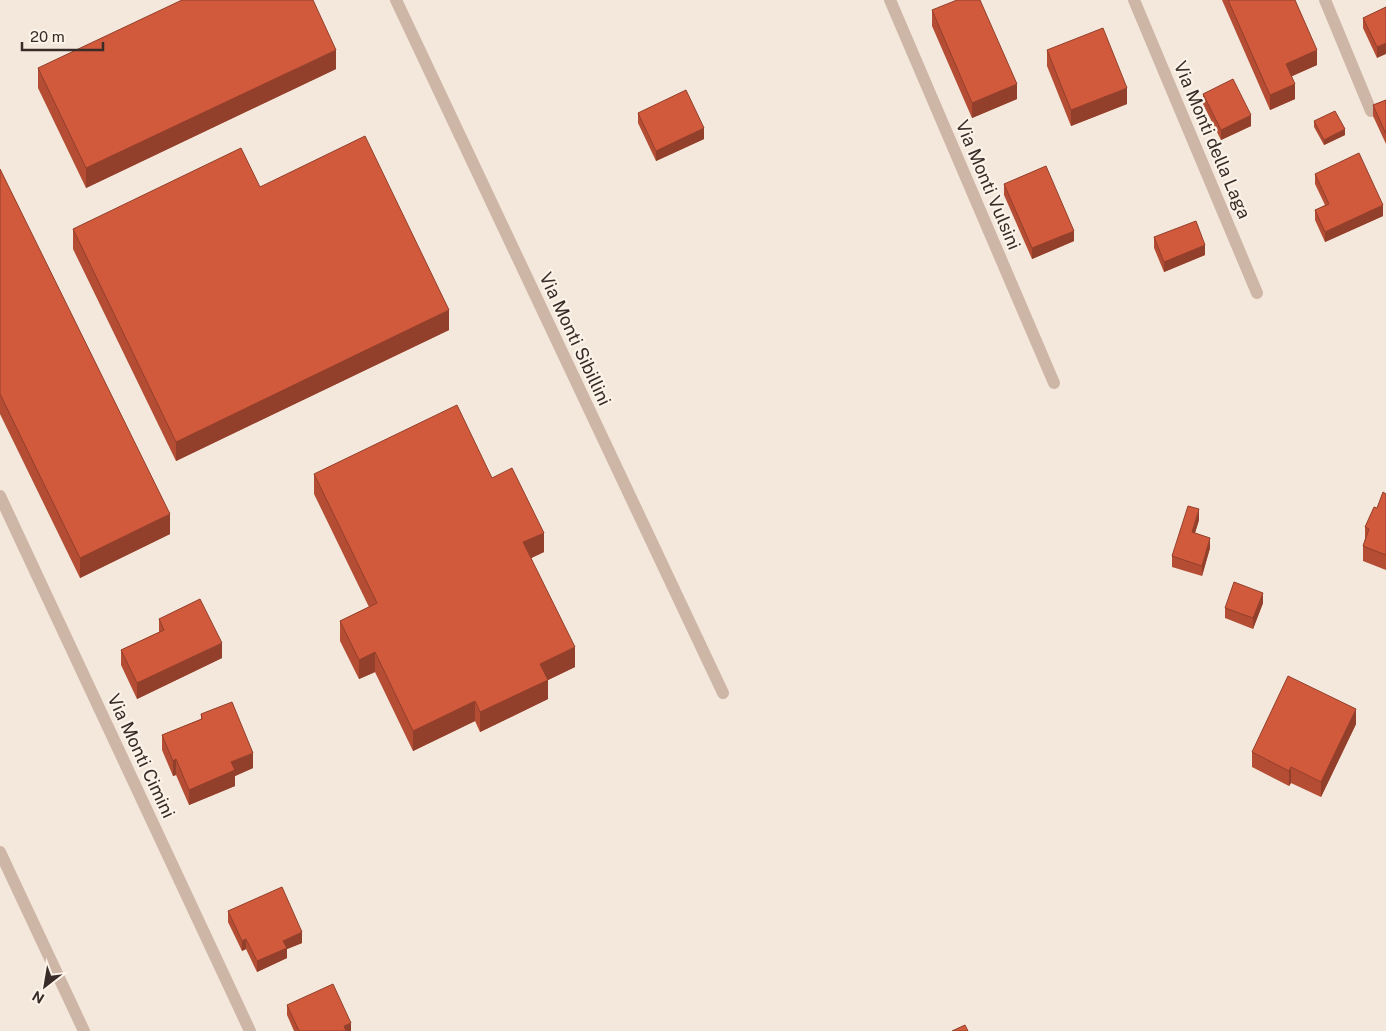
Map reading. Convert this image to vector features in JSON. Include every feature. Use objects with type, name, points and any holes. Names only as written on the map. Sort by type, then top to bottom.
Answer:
[{"type":"street","name":"Via Monti Sibillini","points":[[396,0],[723,693]]},
{"type":"street","name":"Via Monti Vulsini","points":[[890,0],[1054,383]]},
{"type":"street","name":"Via Monti della Laga","points":[[1134,0],[1257,293]]},
{"type":"street","points":[[1325,0],[1371,111]]},
{"type":"street","name":"Via Monti Cimini","points":[[0,496],[250,1031]]},
{"type":"street","points":[[0,852],[84,1031]]},
{"type":"building","points":[[182,0],[313,0],[336,50],[86,168],[38,68]]},
{"type":"building","points":[[957,0],[980,0],[1017,84],[972,103],[932,10]]},
{"type":"building","points":[[1228,0],[1295,0],[1317,50],[1286,64],[1295,84],[1270,95]]},
{"type":"building","points":[[1386,7],[1386,43],[1377,47],[1363,18]]},
{"type":"building","points":[[1103,28],[1127,88],[1071,110],[1047,50]]},
{"type":"building","points":[[1233,79],[1251,115],[1221,130],[1203,94]]},
{"type":"building","points":[[686,90],[704,128],[656,151],[638,113]]},
{"type":"building","points":[[1386,100],[1386,134],[1373,105]]},
{"type":"building","points":[[1335,111],[1345,129],[1324,140],[1314,121]]},
{"type":"building","points":[[365,136],[449,310],[176,442],[73,229],[241,148],[260,187]]},
{"type":"building","points":[[1359,153],[1383,205],[1325,232],[1315,210],[1329,204],[1315,174]]},
{"type":"building","points":[[1046,166],[1074,231],[1032,248],[1004,184]]},
{"type":"building","points":[[0,169],[170,514],[80,558],[0,394]]},
{"type":"building","points":[[1196,221],[1205,245],[1164,262],[1154,237]]},
{"type":"building","points":[[457,405],[492,478],[512,468],[544,533],[523,542],[575,647],[540,664],[548,680],[480,712],[475,701],[413,731],[375,652],[359,660],[340,621],[377,603],[314,474]]},
{"type":"building","points":[[1383,492],[1386,494],[1386,555],[1363,546],[1369,529],[1365,527],[1374,507],[1377,508]]},
{"type":"building","points":[[1188,506],[1199,509],[1192,532],[1210,538],[1202,566],[1172,556]]},
{"type":"building","points":[[1234,582],[1263,593],[1253,618],[1225,608]]},
{"type":"building","points":[[200,599],[222,643],[137,683],[121,650],[164,630],[159,619]]},
{"type":"building","points":[[1288,676],[1356,709],[1321,782],[1291,767],[1289,771],[1252,752]]},
{"type":"building","points":[[232,702],[253,753],[231,762],[235,770],[189,790],[176,759],[173,761],[162,735],[202,719],[201,714]]},
{"type":"building","points":[[282,887],[302,932],[283,941],[287,948],[257,961],[246,939],[242,941],[228,911]]},
{"type":"building","points":[[333,984],[351,1023],[344,1026],[346,1031],[299,1031],[287,1005]]},
{"type":"building","points":[[965,1025],[968,1031],[952,1031]]}]
